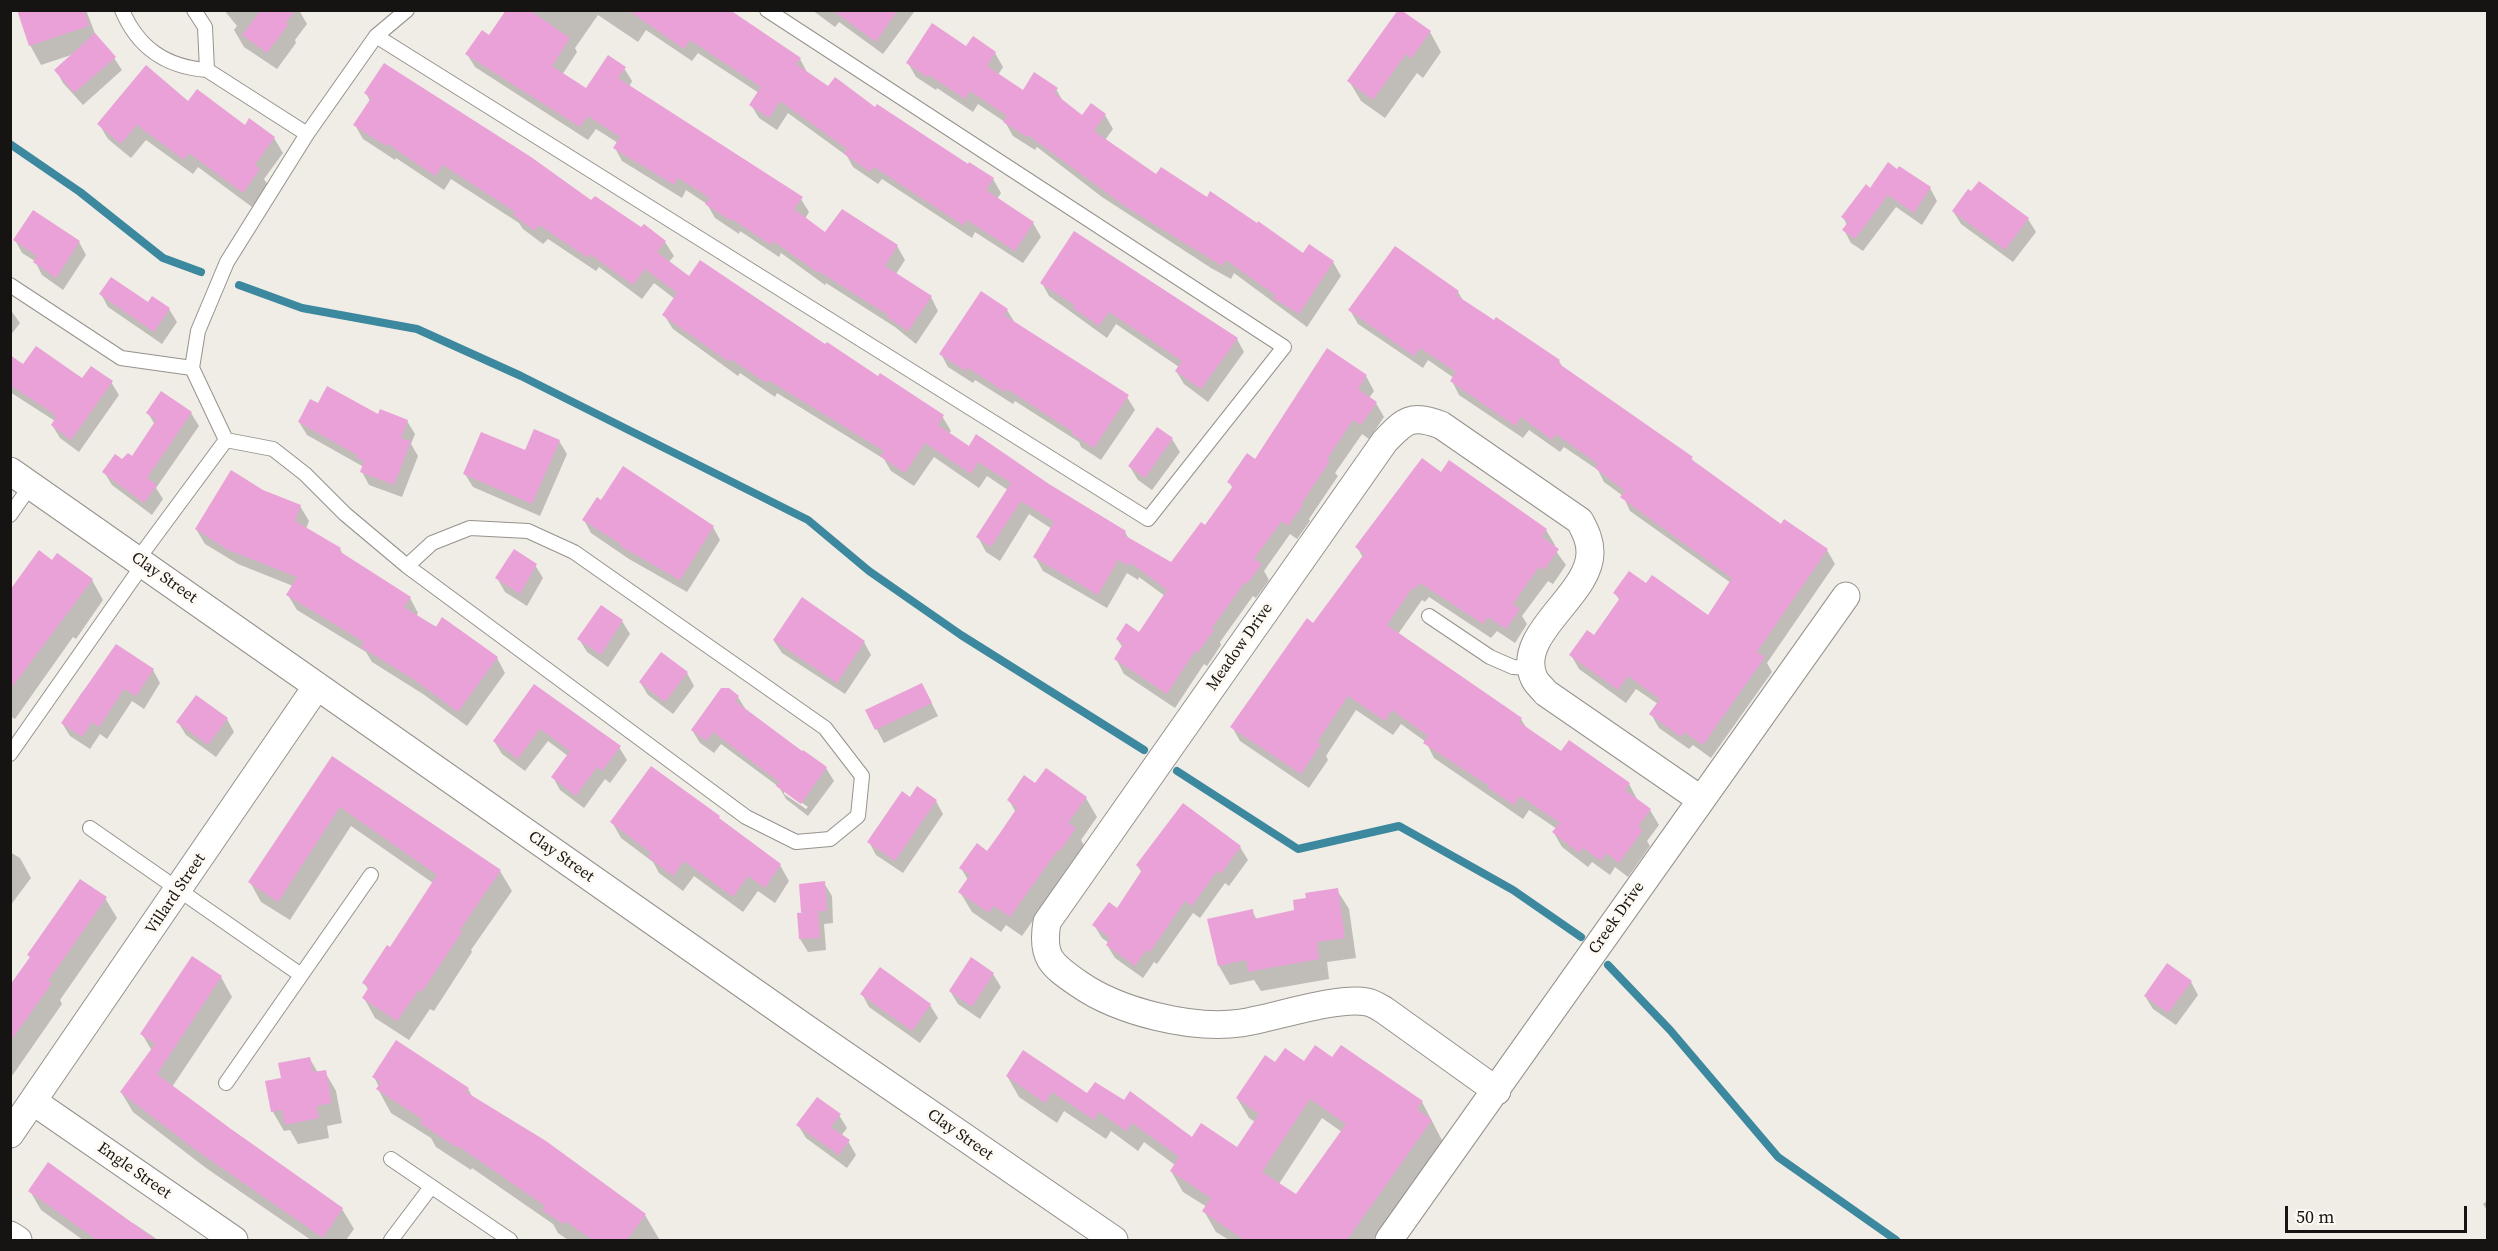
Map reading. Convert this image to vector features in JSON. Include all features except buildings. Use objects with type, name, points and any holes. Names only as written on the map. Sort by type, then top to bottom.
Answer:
[{"type":"street","name":"Meadow Drive","points":[[1497,1091],[1384,1010],[1369,1002],[1348,1001],[1239,1023],[1180,1023],[1136,1011],[1086,990],[1058,970],[1047,956],[1044,938],[1047,922],[1385,441],[1402,423],[1413,419],[1428,420],[1440,425],[1580,521],[1588,537],[1590,553],[1587,567],[1578,584],[1538,639],[1530,661],[1532,668]]},
{"type":"street","name":"Clay Street","points":[[21,478],[794,1020],[1114,1240]]},
{"type":"street","name":"Creek Drive","points":[[1389,1240],[1497,1091],[1700,799],[1846,596]]},
{"type":"street","points":[[1532,668],[1534,679],[1546,693],[1700,799]]},
{"type":"street","name":"Villard Street","points":[[10,1134],[317,686]]},
{"type":"street","name":"Engle Street","points":[[34,1102],[234,1240]]},
{"type":"street","points":[[10,1235],[18,1240]]},
{"type":"lane","points":[[122,10],[130,28],[150,49],[170,63],[189,69],[207,70],[308,134]]},
{"type":"lane","points":[[195,10],[205,27],[207,70]]},
{"type":"lane","points":[[226,440],[192,368],[198,331],[227,262],[308,134],[376,36],[407,10]]},
{"type":"lane","points":[[376,36],[1148,519],[1284,347],[767,10]]},
{"type":"lane","points":[[10,285],[121,358],[192,368]]},
{"type":"lane","points":[[10,754],[226,440]]},
{"type":"lane","points":[[226,440],[273,449],[305,474],[345,514],[407,567],[746,817],[796,842],[830,839],[858,816],[862,776],[825,728],[574,552],[528,531],[470,528],[432,543],[407,567]]},
{"type":"lane","points":[[10,515],[21,478]]},
{"type":"lane","points":[[1429,616],[1490,657],[1513,667],[1532,668]]},
{"type":"lane","points":[[90,828],[301,975]]},
{"type":"lane","points":[[226,1083],[371,875]]},
{"type":"lane","points":[[391,1159],[510,1240]]},
{"type":"lane","points":[[391,1240],[430,1187]]},
{"type":"waterway","points":[[10,144],[80,192],[163,258],[201,272]]},
{"type":"waterway","points":[[239,285],[302,308],[417,329],[521,376],[808,520],[869,571],[961,635],[1144,750]]},
{"type":"waterway","points":[[1177,771],[1298,849],[1399,826],[1513,890],[1581,937]]},
{"type":"waterway","points":[[1608,965],[1670,1030],[1778,1157],[1896,1240]]}]
